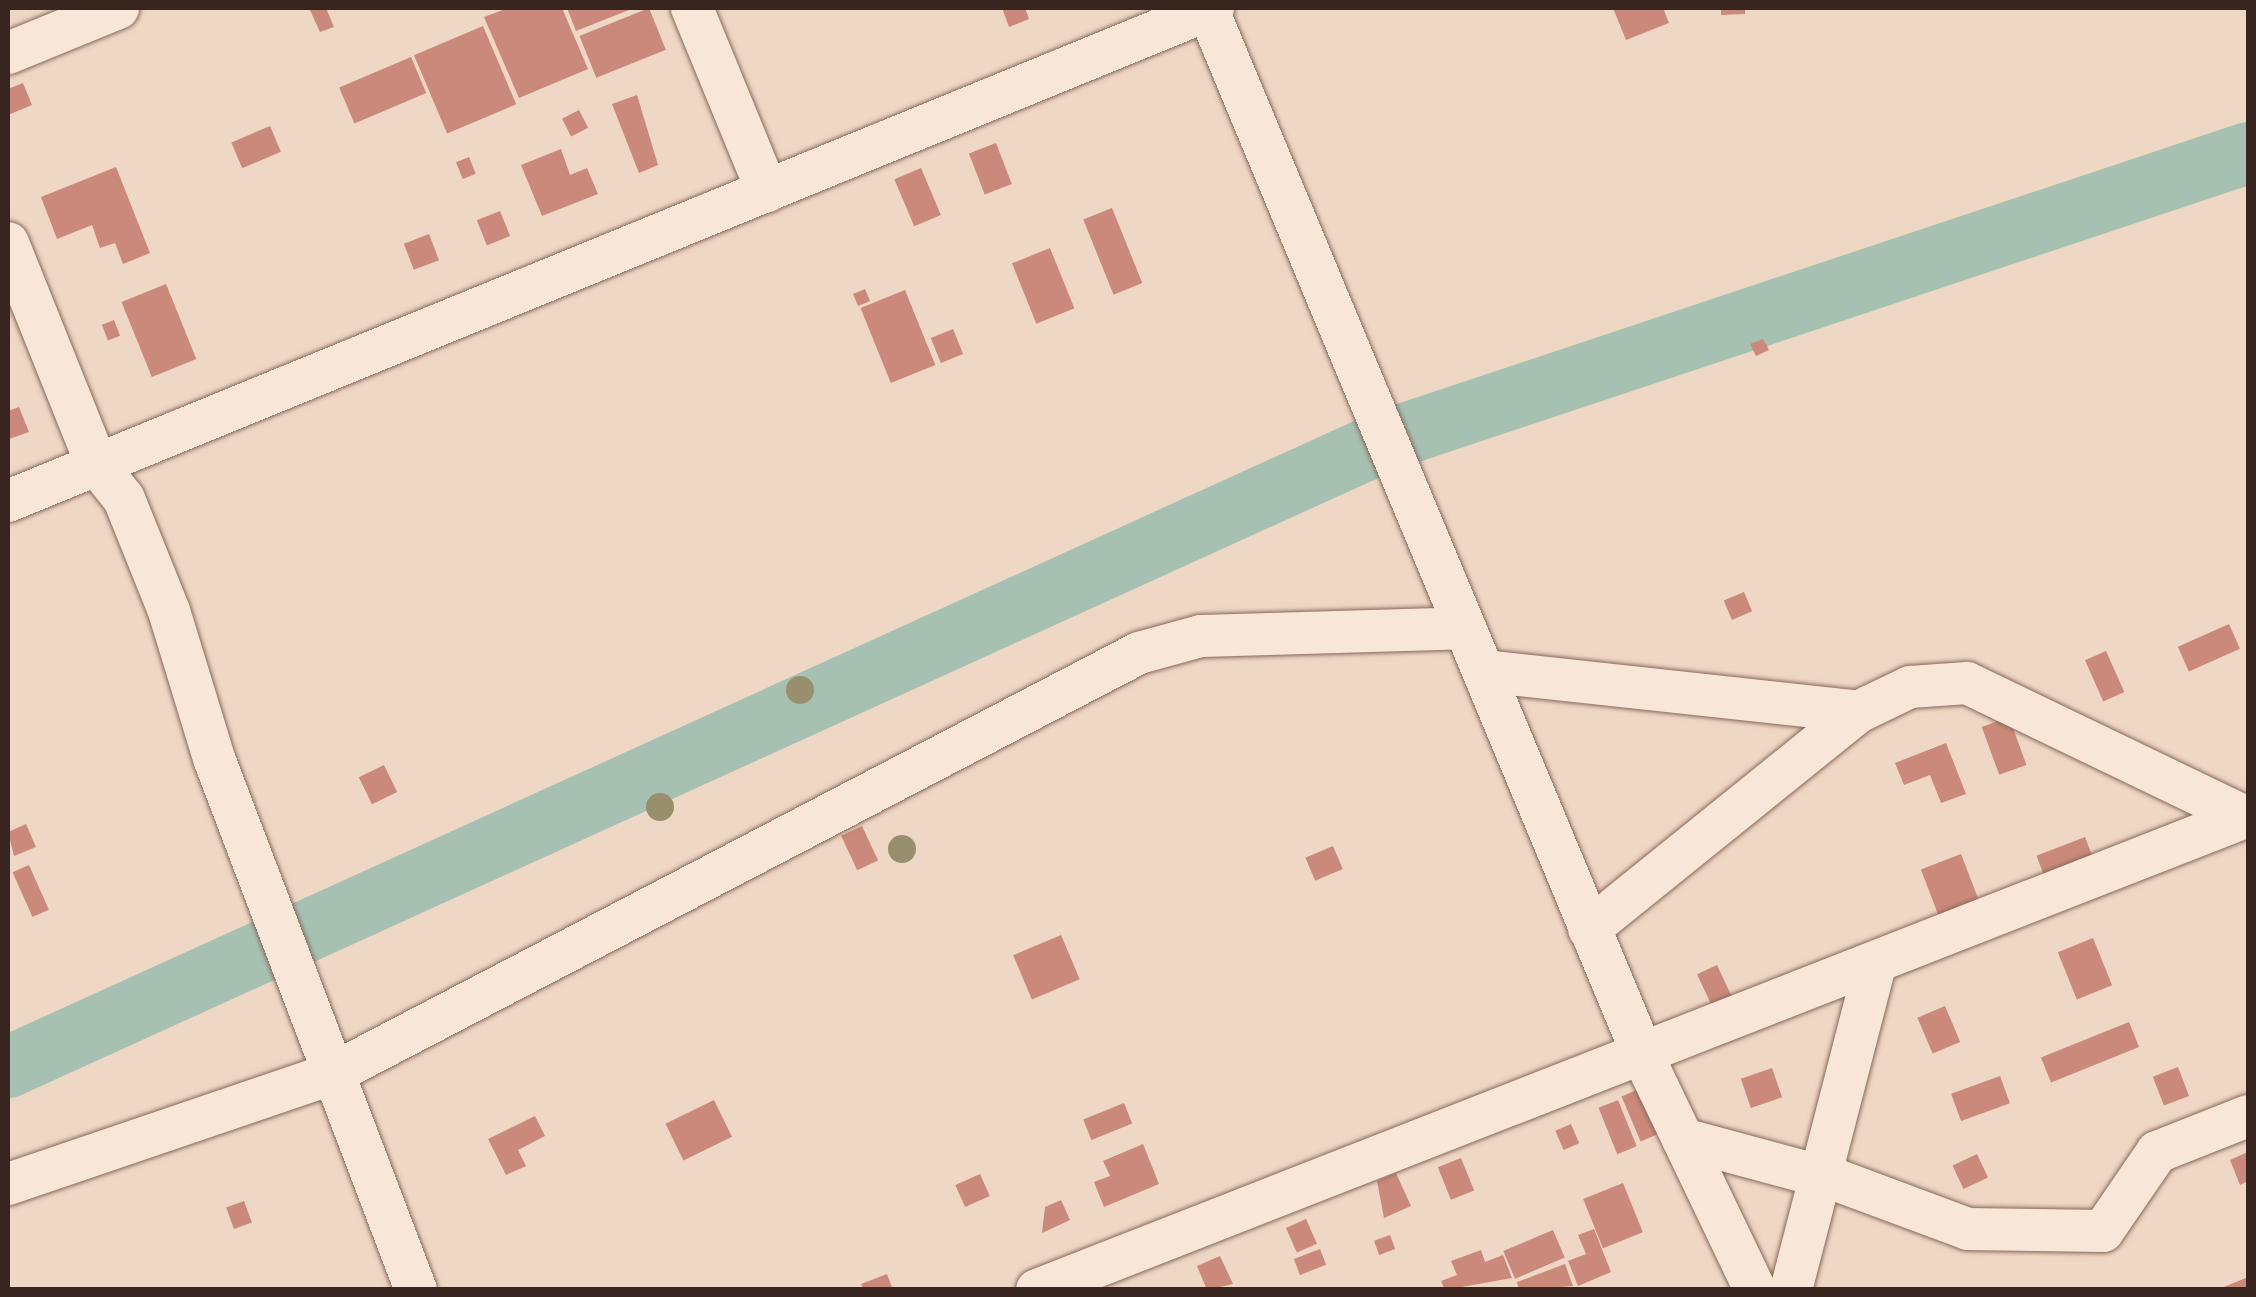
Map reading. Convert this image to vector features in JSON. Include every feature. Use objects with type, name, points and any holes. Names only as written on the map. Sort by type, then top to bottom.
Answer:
[{"type":"street","points":[[8,53],[118,8]]},
{"type":"street","points":[[692,8],[767,192]]},
{"type":"street","points":[[8,501],[1209,8],[1644,1058],[1755,1290]]},
{"type":"street","points":[[8,243],[97,465],[124,500],[169,611],[332,1074],[416,1290]]},
{"type":"street","points":[[8,1184],[332,1074],[1138,654],[1201,636],[1465,628]]},
{"type":"street","points":[[1483,671],[1858,712]]},
{"type":"street","points":[[1590,929],[1858,712],[1910,687],[1966,683],[2246,816]]},
{"type":"street","points":[[1037,1290],[1336,1165],[1644,1058],[2246,816]]},
{"type":"street","points":[[1791,1290],[1875,966]]},
{"type":"street","points":[[1683,1140],[1823,1177],[1968,1230],[2103,1232],[2157,1152],[2248,1116]]},
{"type":"building","points":[[309,8],[326,8],[334,27],[320,32]]},
{"type":"building","points":[[508,8],[562,8],[588,69],[519,98],[484,17]]},
{"type":"building","points":[[567,8],[634,8],[576,31]]},
{"type":"building","points":[[649,8],[666,50],[596,78],[579,36]]},
{"type":"building","points":[[1002,8],[1025,8],[1029,19],[1009,27]]},
{"type":"building","points":[[1613,8],[1663,8],[1669,23],[1626,40]]},
{"type":"building","points":[[1721,8],[1745,8],[1745,14],[1721,15]]},
{"type":"building","points":[[483,26],[516,104],[447,134],[414,55]]},
{"type":"building","points":[[411,57],[426,93],[354,123],[339,87]]},
{"type":"building","points":[[23,83],[32,105],[8,115],[8,89]]},
{"type":"building","points":[[637,95],[658,165],[639,173],[612,104]]},
{"type":"building","points":[[579,110],[588,128],[571,136],[562,119]]},
{"type":"building","points":[[270,126],[281,152],[242,168],[231,142]]},
{"type":"building","points":[[996,143],[1012,184],[985,194],[969,153]]},
{"type":"building","points":[[561,149],[570,175],[587,168],[598,194],[542,216],[521,165]]},
{"type":"building","points":[[469,157],[476,174],[463,179],[456,162]]},
{"type":"building","points":[[116,167],[150,253],[123,264],[115,243],[100,248],[92,225],[57,239],[41,197]]},
{"type":"building","points":[[921,168],[941,215],[914,226],[894,179]]},
{"type":"building","points":[[1112,208],[1142,283],[1114,295],[1083,220]]},
{"type":"building","points":[[500,211],[510,236],[487,245],[477,220]]},
{"type":"building","points":[[429,234],[439,260],[414,270],[404,244]]},
{"type":"building","points":[[1050,248],[1074,308],[1036,324],[1012,263]]},
{"type":"building","points":[[166,284],[196,359],[152,377],[121,302]]},
{"type":"building","points":[[865,289],[870,301],[858,306],[853,294]]},
{"type":"building","points":[[905,290],[935,365],[891,383],[860,308]]},
{"type":"building","points":[[114,320],[120,336],[108,341],[102,325]]},
{"type":"building","points":[[953,329],[963,354],[941,363],[931,338]]},
{"type":"building","points":[[1763,339],[1769,350],[1756,356],[1750,344]]},
{"type":"building","points":[[19,407],[29,432],[9,439],[8,411]]},
{"type":"building","points":[[1744,592],[1752,611],[1732,620],[1724,601]]},
{"type":"building","points":[[2229,624],[2240,649],[2189,671],[2178,647]]},
{"type":"building","points":[[2106,651],[2124,692],[2103,701],[2085,660]]},
{"type":"building","points":[[2009,717],[2026,765],[1999,775],[1982,727]]},
{"type":"building","points":[[1946,743],[1966,794],[1941,803],[1930,775],[1904,785],[1895,763]]},
{"type":"building","points":[[384,765],[397,792],[372,804],[359,777]]},
{"type":"building","points":[[26,824],[36,847],[14,856],[8,832]]},
{"type":"building","points":[[862,826],[878,860],[857,870],[841,836]]},
{"type":"building","points":[[2085,837],[2093,858],[2044,876],[2036,856]]},
{"type":"building","points":[[1333,846],[1343,869],[1315,881],[1305,858]]},
{"type":"building","points":[[1961,854],[1980,903],[1940,919],[1921,869]]},
{"type":"building","points":[[29,865],[49,910],[32,917],[13,872]]},
{"type":"building","points":[[1061,935],[1080,979],[1032,1000],[1013,955]]},
{"type":"building","points":[[2093,938],[2112,985],[2077,1000],[2058,952]]},
{"type":"building","points":[[1717,965],[1735,1003],[1715,1012],[1697,974]]},
{"type":"building","points":[[1945,1006],[1960,1042],[1933,1054],[1917,1018]]},
{"type":"building","points":[[2129,1022],[2139,1047],[2051,1083],[2041,1058]]},
{"type":"building","points":[[2178,1067],[2189,1096],[2164,1106],[2153,1077]]},
{"type":"building","points":[[1772,1068],[1782,1097],[1751,1108],[1741,1079]]},
{"type":"building","points":[[2000,1076],[2010,1103],[1961,1121],[1951,1094]]},
{"type":"building","points":[[1639,1089],[1658,1134],[1641,1142],[1622,1096]]},
{"type":"building","points":[[714,1100],[732,1137],[683,1161],[665,1124]]},
{"type":"building","points":[[1618,1100],[1637,1146],[1617,1154],[1599,1108]]},
{"type":"building","points":[[1124,1103],[1132,1123],[1091,1140],[1083,1119]]},
{"type":"building","points":[[535,1116],[545,1136],[518,1150],[526,1166],[506,1175],[488,1139]]},
{"type":"building","points":[[1571,1124],[1579,1143],[1564,1150],[1555,1131]]},
{"type":"building","points":[[1143,1144],[1159,1184],[1104,1207],[1094,1182],[1110,1176],[1103,1161]]},
{"type":"building","points":[[2248,1152],[2248,1181],[2240,1185],[2230,1160]]},
{"type":"building","points":[[1977,1154],[1988,1178],[1964,1189],[1953,1165]]},
{"type":"building","points":[[1461,1158],[1474,1190],[1451,1200],[1438,1167]]},
{"type":"building","points":[[1396,1173],[1411,1206],[1384,1218],[1377,1181]]},
{"type":"building","points":[[980,1174],[990,1196],[965,1207],[955,1185]]},
{"type":"building","points":[[1623,1183],[1643,1232],[1603,1248],[1583,1199]]},
{"type":"building","points":[[1061,1200],[1070,1220],[1042,1233],[1045,1207]]},
{"type":"building","points":[[244,1201],[252,1223],[234,1229],[226,1207]]},
{"type":"building","points":[[1306,1219],[1317,1244],[1297,1253],[1286,1228]]},
{"type":"building","points":[[1594,1229],[1611,1272],[1578,1286],[1568,1261],[1586,1254],[1578,1235]]},
{"type":"building","points":[[1553,1230],[1565,1258],[1515,1279],[1503,1251]]},
{"type":"building","points":[[1390,1235],[1395,1249],[1379,1255],[1374,1241]]},
{"type":"building","points":[[1320,1249],[1326,1265],[1300,1275],[1294,1259]]},
{"type":"building","points":[[1481,1250],[1485,1262],[1503,1255],[1512,1278],[1445,1290],[1441,1281],[1457,1275],[1451,1261]]},
{"type":"building","points":[[1220,1256],[1233,1284],[1207,1290],[1197,1266]]},
{"type":"building","points":[[1565,1264],[1573,1286],[1519,1290],[1517,1282]]},
{"type":"building","points":[[887,1274],[893,1290],[864,1290],[861,1284]]},
{"type":"building","points":[[2248,1277],[2248,1290],[2219,1290],[2219,1289]]},
{"type":"waterway","points":[[8,1067],[1387,440],[2248,153]]}]
